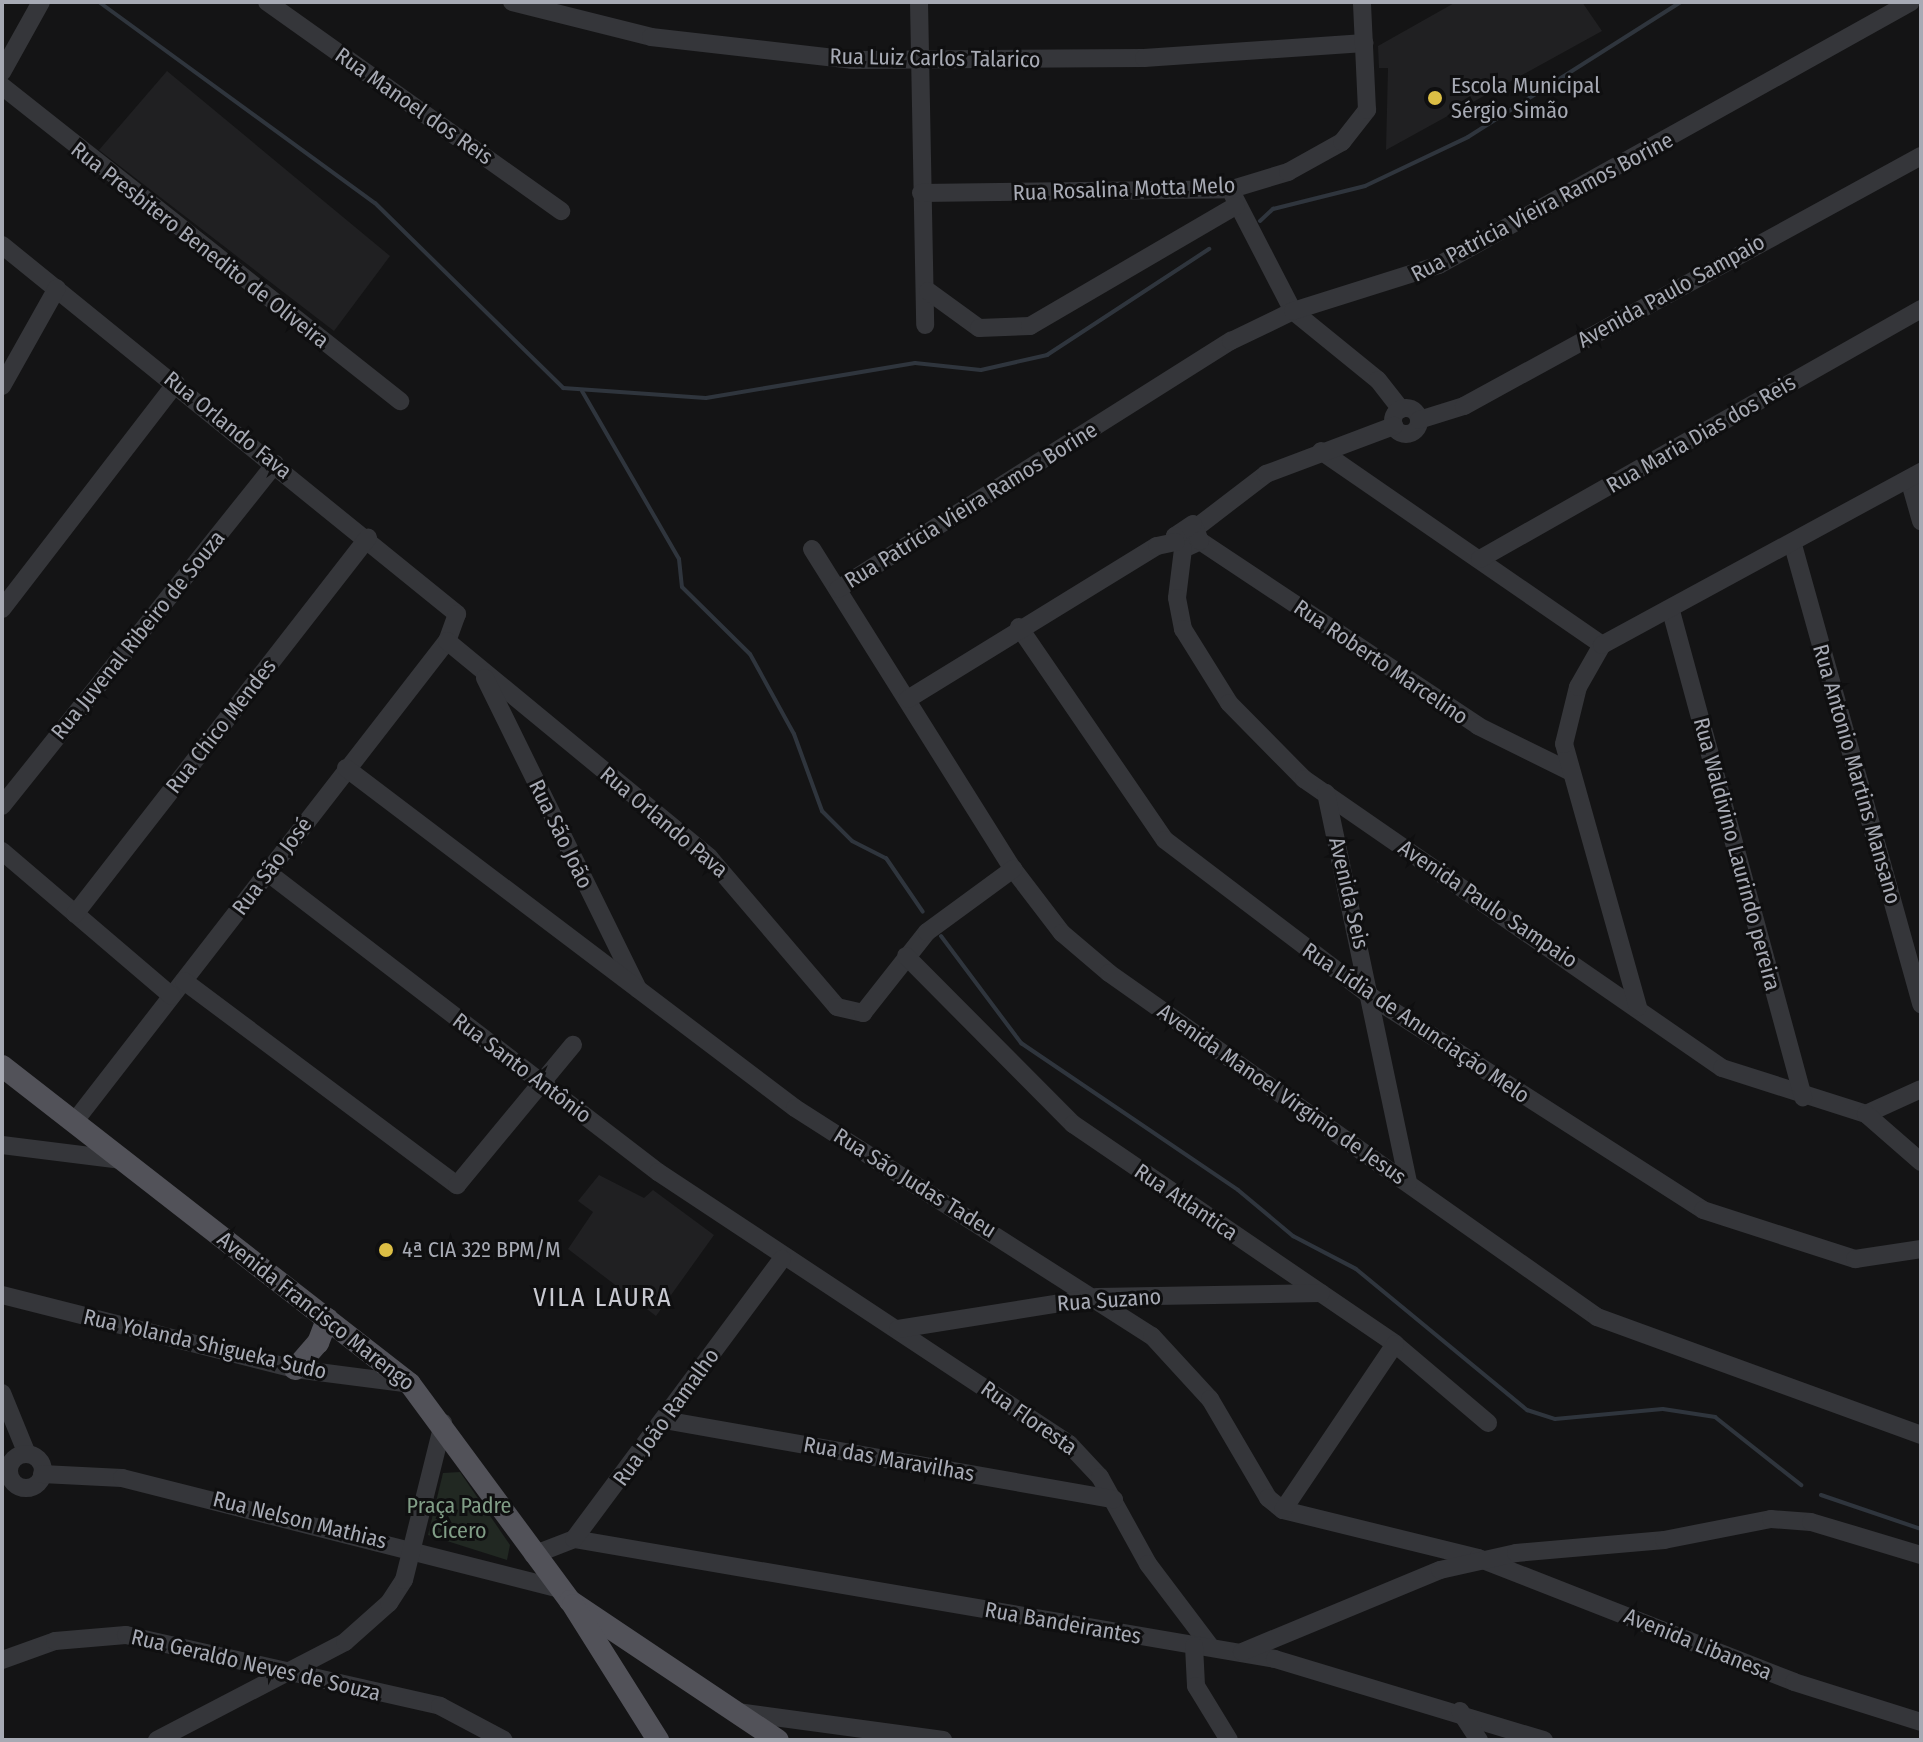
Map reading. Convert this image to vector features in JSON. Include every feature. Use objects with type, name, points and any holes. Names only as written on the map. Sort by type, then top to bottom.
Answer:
[{"type":"main road","name":"Avenida Francisco Marengo","points":[[2,1066],[410,1384],[443,1423],[562,1594],[778,1740]]},
{"type":"main road","points":[[295,1369],[318,1343],[327,1319]]},
{"type":"main road","points":[[562,1594],[658,1740]]},
{"type":"street","points":[[2,72],[41,2]]},
{"type":"street","name":"Rua Manoel dos Reis","points":[[267,2],[561,211]]},
{"type":"street","name":"Rua Luiz Carlos Talarico","points":[[512,2],[651,37],[786,55],[921,61],[1144,58],[1364,43]]},
{"type":"street","points":[[919,2],[921,193],[928,291],[925,325]]},
{"type":"street","points":[[1362,2],[1364,43]]},
{"type":"street","name":"Rua Patricia Vieira Ramos Borine","points":[[838,589],[1231,341],[1293,311],[1382,289],[1439,265],[1911,2]]},
{"type":"street","name":"Rua Rosalina Motta Melo","points":[[921,193],[1234,197],[1288,172],[1359,127],[1369,89],[1364,43]]},
{"type":"street","name":"Rua Presbitero Benedito de Oliveira","points":[[2,86],[400,401]]},
{"type":"street","name":"Avenida Paulo Sampaio","points":[[908,699],[1019,627],[1189,539],[1240,489],[1398,417],[1407,434],[1419,420],[1464,406],[1921,156]]},
{"type":"street","points":[[928,291],[979,328],[1030,326],[1234,197],[1293,311],[1378,380],[1398,417]]},
{"type":"street","name":"Rua Orlando Fava","points":[[2,245],[453,607]]},
{"type":"street","points":[[2,386],[57,288]]},
{"type":"street","name":"Rua Maria Dias dos Reis","points":[[1480,559],[1921,309]]},
{"type":"street","points":[[2,609],[176,383]]},
{"type":"street","points":[[1321,451],[1602,645]]},
{"type":"street","name":"Rua Juvenal Ribeiro de Souza","points":[[2,806],[275,464]]},
{"type":"street","points":[[1638,1007],[1569,771],[1564,727],[1602,645],[1671,611],[1915,476],[1921,521]]},
{"type":"street","name":"Rua Chico Mendes","points":[[75,914],[368,538]]},
{"type":"street","name":"Avenida Paulo Sampaio","points":[[1189,539],[1177,598],[1183,629],[1260,740],[1326,793],[1722,1068],[1803,1097],[1866,1114]]},
{"type":"street","name":"Rua Roberto Marcelino","points":[[1189,539],[1478,726],[1569,771]]},
{"type":"street","name":"Rua Antonio Martins Mansano","points":[[1793,545],[1921,1004]]},
{"type":"street","name":"Avenida Manoel Virginio de Jesus","points":[[812,549],[1013,869],[1062,933],[1109,973],[1597,1317],[1921,1435]]},
{"type":"street","name":"Rua São José","points":[[75,1121],[447,641],[457,624],[453,607]]},
{"type":"street","name":"Rua Waldivino Laurindo pereira","points":[[1671,611],[1803,1097]]},
{"type":"street","name":"Rua Lídia de Anunciação Melo","points":[[1019,627],[1165,840],[1373,998],[1703,1210],[1840,1257],[1876,1259],[1921,1249]]},
{"type":"street","name":"Rua Orlando Pava","points":[[447,641],[709,857],[751,900],[829,1003],[863,1013],[906,956]]},
{"type":"street","name":"Rua São João","points":[[482,672],[641,996]]},
{"type":"street","name":"Rua São Judas Tadeu","points":[[346,768],[641,996],[795,1108],[1097,1297],[1180,1361],[1283,1510]]},
{"type":"street","name":"Avenida Seis","points":[[1326,793],[1373,998],[1408,1182]]},
{"type":"street","points":[[2,851],[75,914],[444,1181],[467,1179],[573,1045]]},
{"type":"street","points":[[906,956],[1013,869]]},
{"type":"street","name":"Rua Santo Antônio","points":[[267,872],[543,1084],[782,1259]]},
{"type":"street","name":"Rua Atlantica","points":[[906,956],[1073,1124],[1395,1344],[1488,1423]]},
{"type":"street","points":[[1921,1089],[1866,1114],[1921,1162]]},
{"type":"street","points":[[2,1145],[125,1160]]},
{"type":"street","name":"Rua Floresta","points":[[782,1259],[898,1329],[1069,1444],[1114,1499],[1148,1564],[1202,1646]]},
{"type":"street","name":"Rua João Ramalho","points":[[574,1539],[782,1259]]},
{"type":"street","name":"Rua Suzano","points":[[898,1329],[1097,1297],[1321,1293]]},
{"type":"street","name":"Rua Yolanda Shigueka Sudo","points":[[2,1295],[295,1369],[410,1384]]},
{"type":"street","points":[[1395,1344],[1283,1510],[1478,1558]]},
{"type":"street","points":[[2,1393],[14,1456],[7,1486]]},
{"type":"street","name":"Rua das Maravilhas","points":[[664,1420],[1114,1499]]},
{"type":"street","points":[[157,1740],[288,1672],[369,1624],[404,1580],[443,1423]]},
{"type":"street","points":[[14,1456],[42,1474]]},
{"type":"street","name":"Rua Nelson Mathias","points":[[7,1486],[32,1487],[42,1474],[122,1478],[414,1548],[562,1594]]},
{"type":"street","points":[[1242,1652],[1478,1558],[1664,1540],[1771,1519],[1811,1522],[1921,1555]]},
{"type":"street","points":[[533,1555],[574,1539]]},
{"type":"street","name":"Rua Bandeirantes","points":[[574,1539],[1242,1652],[1460,1711],[1544,1740]]},
{"type":"street","name":"Avenida Libanesa","points":[[1478,1558],[1794,1682],[1921,1722]]},
{"type":"street","name":"Rua Geraldo Neves de Souza","points":[[2,1660],[55,1641],[126,1635],[440,1706],[504,1740]]},
{"type":"street","points":[[1202,1646],[1196,1686],[1229,1740]]},
{"type":"street","points":[[1460,1711],[1479,1740]]},
{"type":"street","points":[[737,1712],[943,1740]]},
{"type":"shaded area","name":"Escola Municipal Sérgio Simão","points":[[1456,2],[1582,2],[1602,31],[1386,150],[1388,68],[1379,68],[1378,46]]},
{"type":"shaded area","points":[[167,71],[390,256],[334,331],[99,150]]},
{"type":"shaded area","points":[[599,1175],[644,1198],[653,1190],[714,1235],[656,1316],[568,1249],[593,1212],[578,1201]]},
{"type":"green space","name":"Praça Padre Cícero","points":[[460,1472],[510,1545],[507,1560],[428,1535],[443,1473]]},
{"type":"waterway","points":[[99,2],[375,203],[563,388],[706,398],[915,363],[981,370],[1047,355],[1209,249]]},
{"type":"waterway","points":[[1260,221],[1273,209],[1365,186],[1468,137],[1681,2]]},
{"type":"waterway","points":[[582,391],[679,559],[682,587],[750,654],[794,734],[822,811],[852,841],[886,858],[923,912]]},
{"type":"waterway","points":[[941,936],[1021,1043],[1238,1190],[1293,1236],[1356,1269],[1527,1410],[1555,1419],[1663,1409],[1715,1417],[1801,1485]]},
{"type":"waterway","points":[[1821,1495],[1921,1529]]},
{"type":"place","name":"Escola Municipal Sérgio Simão","points":[[1435,98]]},
{"type":"place","name":"4ª CIA 32º BPM/M","points":[[386,1250]]},
{"type":"district","name":"VILA LAURA","points":[[603,1298]]}]
